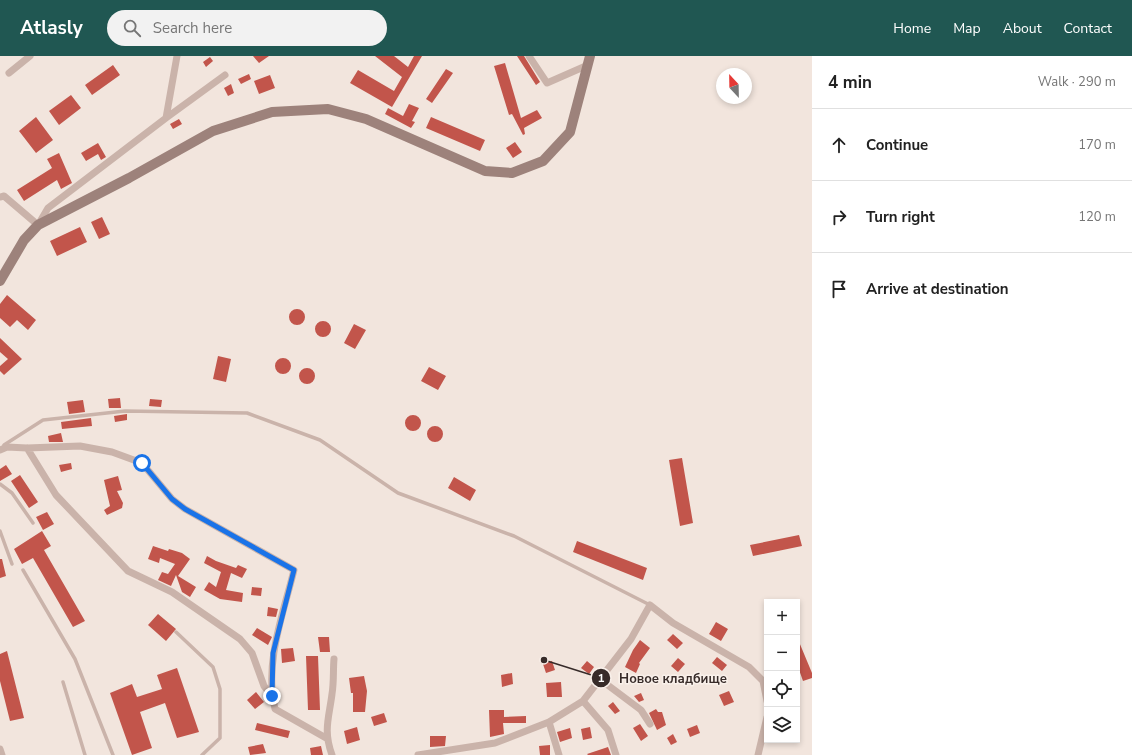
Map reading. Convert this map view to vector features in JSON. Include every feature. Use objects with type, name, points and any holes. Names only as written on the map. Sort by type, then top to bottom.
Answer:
[{"type":"main road","points":[[0,270],[12,251],[38,225],[129,178],[213,131],[272,112],[328,109],[366,119],[485,170],[512,173],[543,161],[570,132],[589,60]]},
{"type":"main road","points":[[0,281],[24,240]]},
{"type":"street","points":[[9,73],[30,56]]},
{"type":"street","points":[[166,118],[177,56]]},
{"type":"street","points":[[529,56],[547,83],[589,60]]},
{"type":"street","points":[[0,197],[4,196],[38,225],[48,208],[225,75]]},
{"type":"street","points":[[0,449],[7,447],[27,448],[80,446],[112,452],[142,463],[172,499],[185,509],[294,570],[273,653],[272,696],[275,709],[326,738]]},
{"type":"street","points":[[27,448],[56,495],[128,572],[172,592],[240,639],[252,653],[264,686],[272,696]]},
{"type":"street","points":[[418,755],[495,743],[549,722],[583,701],[601,680],[631,639],[650,605],[673,623],[749,666],[763,681],[764,686]]},
{"type":"street","points":[[332,755],[326,738],[326,722],[332,693],[334,659]]},
{"type":"street","points":[[601,680],[641,710],[650,724]]},
{"type":"street","points":[[583,701],[608,730],[616,755]]},
{"type":"street","points":[[549,722],[559,755]]},
{"type":"street","points":[[758,755],[764,729]]},
{"type":"street","points":[[0,749],[2,755]]},
{"type":"lane","points":[[0,449],[43,420],[125,411],[208,411],[247,413],[320,440],[398,493],[514,536],[650,605]]},
{"type":"lane","points":[[0,484],[12,493],[33,523]]},
{"type":"lane","points":[[0,531],[12,564]]},
{"type":"lane","points":[[23,570],[75,659],[114,755]]},
{"type":"lane","points":[[176,632],[212,667],[220,688],[220,738],[202,755]]},
{"type":"lane","points":[[63,682],[85,755]]},
{"type":"building","points":[[253,56],[269,56],[259,63]]},
{"type":"building","points":[[375,56],[394,56],[408,67],[414,56],[422,56],[392,107],[350,83],[358,70],[394,91],[402,77]]},
{"type":"building","points":[[517,56],[524,56],[540,82],[536,85]]},
{"type":"building","points":[[210,57],[213,61],[206,67],[203,62]]},
{"type":"building","points":[[505,63],[521,118],[537,110],[542,118],[524,128],[525,134],[523,135],[512,114],[509,115],[494,66]]},
{"type":"building","points":[[113,65],[120,75],[92,95],[85,85]]},
{"type":"building","points":[[446,69],[453,73],[432,103],[426,99]]},
{"type":"building","points":[[249,74],[251,79],[241,84],[238,79]]},
{"type":"building","points":[[270,75],[275,88],[259,94],[254,81]]},
{"type":"building","points":[[231,84],[234,93],[228,96],[224,88]]},
{"type":"building","points":[[71,95],[81,108],[59,125],[49,111]]},
{"type":"building","points":[[409,104],[419,108],[412,121],[415,122],[411,128],[385,114],[388,108],[403,116]]},
{"type":"building","points":[[36,117],[53,140],[36,153],[19,131]]},
{"type":"building","points":[[431,117],[485,140],[480,151],[426,128]]},
{"type":"building","points":[[179,119],[182,124],[173,129],[170,124]]},
{"type":"building","points":[[515,142],[522,152],[513,158],[506,148]]},
{"type":"building","points":[[98,143],[106,157],[101,160],[98,154],[86,161],[81,153]]},
{"type":"building","points":[[59,153],[72,183],[61,189],[57,180],[24,201],[17,190],[52,168],[47,159]]},
{"type":"building","points":[[102,217],[110,234],[99,239],[91,222]]},
{"type":"building","points":[[80,227],[87,242],[57,256],[50,241]]},
{"type":"building","points":[[7,295],[36,320],[28,330],[17,320],[10,327],[0,318],[0,304]]},
{"type":"building","points":[[294,309],[300,309],[305,314],[303,323],[300,325],[294,325],[289,320],[289,314]]},
{"type":"building","points":[[320,321],[326,321],[331,326],[329,335],[326,337],[320,337],[315,332],[315,326]]},
{"type":"building","points":[[354,324],[366,330],[355,349],[344,343]]},
{"type":"building","points":[[0,338],[22,359],[4,375],[0,371],[0,366],[8,359],[0,352]]},
{"type":"building","points":[[218,356],[231,359],[226,382],[213,379]]},
{"type":"building","points":[[280,358],[286,358],[291,363],[289,372],[286,374],[280,374],[275,369],[275,363]]},
{"type":"building","points":[[429,367],[446,376],[438,390],[421,381]]},
{"type":"building","points":[[304,368],[310,368],[315,373],[313,382],[310,384],[304,384],[299,379],[299,373]]},
{"type":"building","points":[[120,398],[121,408],[109,408],[108,399]]},
{"type":"building","points":[[150,399],[162,400],[161,407],[149,406]]},
{"type":"building","points":[[83,400],[85,412],[69,414],[67,402]]},
{"type":"building","points":[[127,414],[127,420],[115,422],[114,416]]},
{"type":"building","points":[[410,415],[416,415],[421,420],[419,429],[416,431],[410,431],[405,426],[405,420]]},
{"type":"building","points":[[91,418],[92,426],[62,429],[61,422]]},
{"type":"building","points":[[432,426],[438,426],[443,431],[441,440],[438,442],[432,442],[427,437],[427,431]]},
{"type":"building","points":[[61,433],[63,442],[49,442],[48,436]]},
{"type":"building","points":[[682,458],[693,523],[680,526],[669,460]]},
{"type":"building","points":[[71,463],[72,469],[61,472],[59,465]]},
{"type":"building","points":[[6,465],[12,474],[0,481],[0,469]]},
{"type":"building","points":[[20,475],[38,502],[29,508],[11,481]]},
{"type":"building","points":[[118,476],[122,490],[117,491],[123,503],[122,508],[107,515],[104,510],[110,506],[104,480]]},
{"type":"building","points":[[454,477],[476,490],[470,501],[448,488]]},
{"type":"building","points":[[47,512],[54,524],[43,530],[36,517]]},
{"type":"building","points":[[42,531],[51,546],[44,550],[85,621],[73,627],[33,558],[22,564],[14,549]]},
{"type":"building","points":[[799,535],[802,546],[753,556],[750,545]]},
{"type":"building","points":[[577,541],[647,568],[643,580],[573,552]]},
{"type":"building","points":[[153,546],[168,551],[169,549],[182,553],[190,559],[178,576],[196,587],[190,597],[182,592],[176,575],[171,586],[158,580],[162,572],[168,574],[175,564],[160,558],[159,563],[148,559]]},
{"type":"building","points":[[207,556],[236,568],[238,565],[247,569],[242,578],[231,573],[226,590],[243,593],[242,602],[220,599],[204,590],[209,582],[216,587],[221,572],[204,563]]},
{"type":"building","points":[[0,559],[2,559],[6,576],[0,578]]},
{"type":"building","points":[[252,587],[262,588],[261,596],[251,595]]},
{"type":"building","points":[[268,607],[278,609],[276,617],[267,616]]},
{"type":"building","points":[[158,614],[176,629],[166,641],[148,625]]},
{"type":"building","points":[[716,622],[728,629],[721,641],[709,634]]},
{"type":"building","points":[[257,628],[272,637],[268,645],[252,635]]},
{"type":"building","points":[[673,634],[683,643],[677,649],[667,640]]},
{"type":"building","points":[[318,637],[329,637],[330,652],[320,652]]},
{"type":"building","points":[[640,640],[650,648],[639,663],[640,664],[636,673],[625,667],[633,650]]},
{"type":"building","points":[[800,644],[812,673],[812,678],[803,681],[800,672]]},
{"type":"building","points":[[293,648],[295,661],[282,663],[281,649]]},
{"type":"building","points":[[7,651],[24,718],[10,721],[0,681],[0,654]]},
{"type":"building","points":[[306,656],[318,656],[320,710],[308,710]]},
{"type":"building","points":[[717,657],[727,665],[722,671],[712,663]]},
{"type":"building","points":[[678,658],[685,664],[678,672],[671,666]]},
{"type":"building","points":[[552,661],[555,670],[546,673],[543,664]]},
{"type":"building","points":[[587,661],[594,667],[589,674],[581,668]]},
{"type":"building","points":[[177,668],[199,732],[177,738],[165,703],[140,712],[152,748],[132,755],[110,693],[132,684],[137,697],[162,689],[157,675]]},
{"type":"building","points":[[512,673],[513,684],[502,687],[501,675]]},
{"type":"building","points":[[364,676],[367,691],[365,712],[353,712],[353,693],[351,693],[349,678]]},
{"type":"building","points":[[561,682],[562,697],[547,697],[546,683]]},
{"type":"building","points":[[729,691],[734,702],[724,706],[719,695]]},
{"type":"building","points":[[256,692],[264,702],[255,709],[247,700]]},
{"type":"building","points":[[641,693],[644,700],[639,702],[634,696]]},
{"type":"building","points":[[613,702],[620,711],[615,714],[608,706]]},
{"type":"building","points":[[656,709],[658,712],[662,712],[666,725],[657,730],[649,713]]},
{"type":"building","points":[[489,710],[504,710],[504,717],[526,716],[526,723],[503,723],[504,734],[490,737]]},
{"type":"building","points":[[384,713],[387,722],[374,726],[371,717]]},
{"type":"building","points":[[257,723],[290,731],[288,738],[255,730]]},
{"type":"building","points":[[640,724],[648,736],[641,741],[633,728]]},
{"type":"building","points":[[697,725],[700,733],[690,737],[687,729]]},
{"type":"building","points":[[357,727],[360,740],[347,744],[344,731]]},
{"type":"building","points":[[590,727],[592,738],[583,740],[581,729]]},
{"type":"building","points":[[570,728],[572,738],[560,742],[557,732]]},
{"type":"building","points":[[673,734],[677,742],[671,745],[667,738]]},
{"type":"building","points":[[430,736],[446,736],[445,746],[430,747]]},
{"type":"building","points":[[263,744],[266,753],[250,755],[248,747]]},
{"type":"building","points":[[550,745],[550,755],[540,755],[539,746]]},
{"type":"building","points":[[321,746],[323,755],[311,755],[310,748]]},
{"type":"building","points":[[608,747],[611,755],[587,754]]},
{"type":"place","name":"Новое кладбище","points":[[544,660]]},
{"type":"route","points":[[142,463],[172,499],[185,509],[294,570],[273,653],[272,696]]}]
